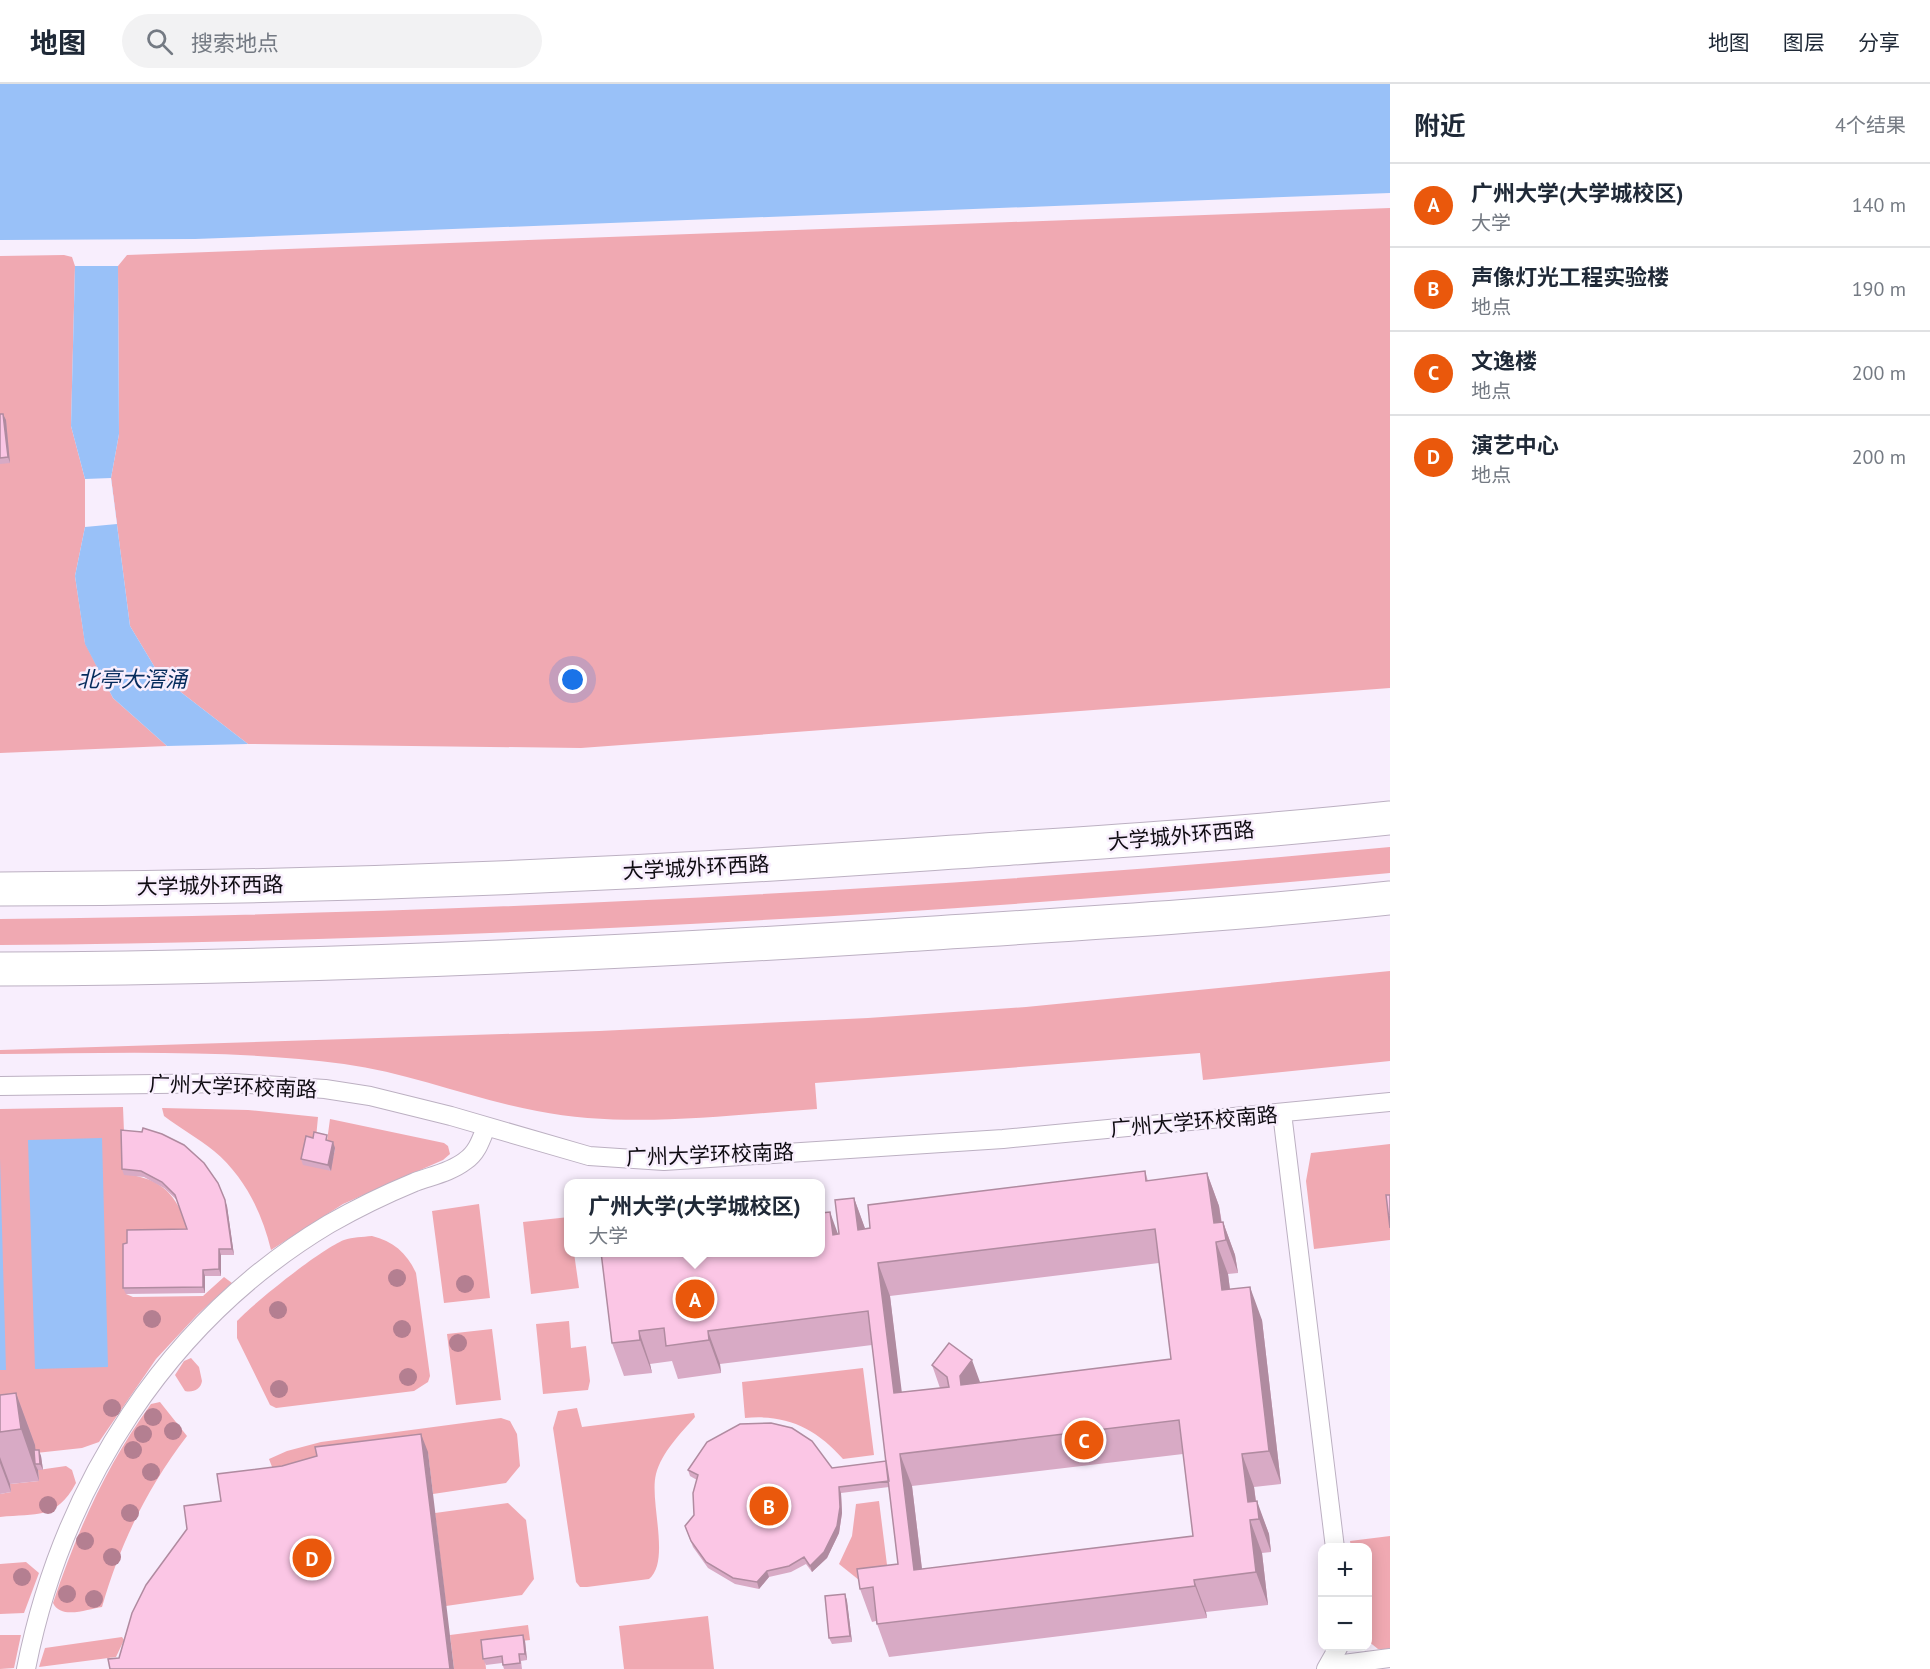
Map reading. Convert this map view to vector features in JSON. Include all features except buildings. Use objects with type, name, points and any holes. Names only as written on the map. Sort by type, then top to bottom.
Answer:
[{"type":"main road","name":"大学城外环西路","points":[[0,889],[426,881],[738,867],[1060,846],[1390,818]]},
{"type":"main road","points":[[0,969],[429,961],[742,946],[1065,926],[1390,898]]},
{"type":"lane","name":"广州大学环校南路","points":[[0,1086],[280,1084],[370,1096],[589,1156],[664,1161],[1003,1139],[1390,1102]]},
{"type":"lane","points":[[1282,1113],[1334,1543]]},
{"type":"lane","points":[[26,1669],[44,1593],[62,1541],[81,1499],[101,1458],[168,1362],[225,1303],[297,1246],[377,1198],[465,1162],[478,1146],[486,1127]]},
{"type":"lane","points":[[1327,1667],[1337,1651]]},
{"type":"lane","points":[[1327,1667],[1390,1658]]},
{"type":"shaded area","points":[[1390,208],[1390,688],[581,748],[248,744],[160,676],[130,626],[111,478],[119,434],[118,266],[127,255]]},
{"type":"shaded area","points":[[64,255],[72,257],[75,266],[71,426],[85,479],[85,527],[75,576],[85,643],[113,698],[167,746],[0,753],[0,256]]},
{"type":"shaded area","points":[[1390,847],[1390,873],[1043,902],[870,914],[522,932],[174,943],[0,945],[0,919],[348,912],[696,898],[1043,876]]},
{"type":"shaded area","points":[[1390,971],[1390,1061],[1203,1080],[1200,1053],[815,1083],[817,1109],[712,1117],[642,1120],[572,1116],[513,1106],[369,1068],[301,1059],[172,1053],[0,1054],[0,1050],[599,1031],[868,1018],[1026,1007]]},
{"type":"shaded area","points":[[123,1107],[124,1132],[132,1175],[155,1182],[170,1194],[181,1211],[190,1232],[126,1294],[133,1297],[203,1296],[224,1277],[232,1283],[197,1315],[156,1359],[99,1442],[82,1448],[36,1453],[0,1444],[0,1109]]},
{"type":"shaded area","points":[[162,1108],[248,1110],[318,1117],[316,1138],[330,1171],[335,1149],[327,1141],[330,1119],[444,1143],[448,1146],[450,1154],[443,1160],[343,1204],[271,1250],[263,1222],[243,1183],[214,1151],[164,1116]]},
{"type":"shaded area","points":[[1390,1144],[1390,1240],[1314,1249],[1306,1181],[1311,1153]]},
{"type":"shaded area","points":[[479,1204],[490,1298],[444,1303],[432,1211]]},
{"type":"shaded area","points":[[564,1218],[564,1257],[575,1257],[579,1288],[531,1294],[523,1222]]},
{"type":"shaded area","points":[[372,1236],[398,1249],[408,1259],[416,1273],[430,1376],[428,1382],[414,1391],[276,1408],[270,1405],[237,1338],[237,1321],[289,1277],[334,1245],[347,1239]]},
{"type":"shaded area","points":[[569,1321],[571,1348],[586,1346],[590,1381],[588,1390],[543,1394],[536,1324]]},
{"type":"shaded area","points":[[492,1329],[501,1400],[456,1405],[447,1334]]},
{"type":"shaded area","points":[[191,1358],[199,1367],[202,1381],[194,1391],[185,1391],[175,1375],[184,1361]]},
{"type":"shaded area","points":[[863,1368],[874,1455],[843,1459],[822,1439],[799,1425],[774,1418],[745,1418],[742,1382]]},
{"type":"shaded area","points":[[160,1402],[187,1436],[159,1476],[136,1517],[117,1561],[102,1607],[75,1612],[62,1611],[53,1603],[83,1524],[120,1450],[151,1404]]},
{"type":"shaded area","points":[[577,1408],[582,1427],[694,1413],[695,1417],[667,1451],[656,1474],[655,1499],[659,1545],[655,1570],[649,1579],[587,1587],[580,1587],[576,1582],[553,1428],[558,1411]]},
{"type":"shaded area","points":[[501,1418],[510,1421],[517,1434],[520,1466],[506,1483],[433,1494],[428,1453],[279,1485],[269,1459],[287,1451],[321,1442]]},
{"type":"shaded area","points":[[66,1466],[72,1470],[76,1483],[61,1503],[44,1512],[0,1517],[0,1494],[11,1492],[10,1484],[39,1481],[38,1470]]},
{"type":"shaded area","points":[[879,1501],[889,1581],[864,1584],[839,1564],[852,1536],[856,1504]]},
{"type":"shaded area","points":[[508,1503],[526,1520],[534,1579],[522,1595],[446,1606],[435,1513]]},
{"type":"shaded area","points":[[1390,1536],[1390,1649],[1378,1649],[1372,1644],[1372,1543],[1350,1543],[1350,1541]]},
{"type":"shaded area","points":[[26,1562],[39,1573],[24,1613],[0,1614],[0,1564]]},
{"type":"shaded area","points":[[708,1616],[714,1669],[624,1669],[619,1626]]},
{"type":"shaded area","points":[[528,1625],[530,1640],[484,1646],[486,1669],[454,1669],[450,1635]]},
{"type":"shaded area","points":[[0,1635],[21,1635],[14,1668],[0,1669]]},
{"type":"shaded area","points":[[122,1637],[124,1640],[116,1657],[39,1667],[45,1648]]},
{"type":"water","points":[[0,84],[1390,84],[1390,193],[195,239],[0,240]]},
{"type":"water","name":"北亭大滘涌","points":[[75,266],[118,266],[119,434],[111,478],[130,626],[160,676],[248,744],[167,746],[113,698],[85,644],[75,576],[85,527],[85,479],[71,426]]},
{"type":"water","points":[[102,1138],[108,1367],[35,1369],[28,1140]]},
{"type":"water","points":[[0,1158],[6,1370],[0,1370]]},
{"type":"pier","points":[[111,478],[117,524],[85,527],[85,479]]},
{"type":"place","name":"广州大学(大学城校区)","points":[[695,1299]]},
{"type":"place","name":"文逸楼","points":[[1084,1440]]},
{"type":"place","name":"声像灯光工程实验楼","points":[[769,1506]]},
{"type":"place","name":"演艺中心","points":[[312,1558]]}]
